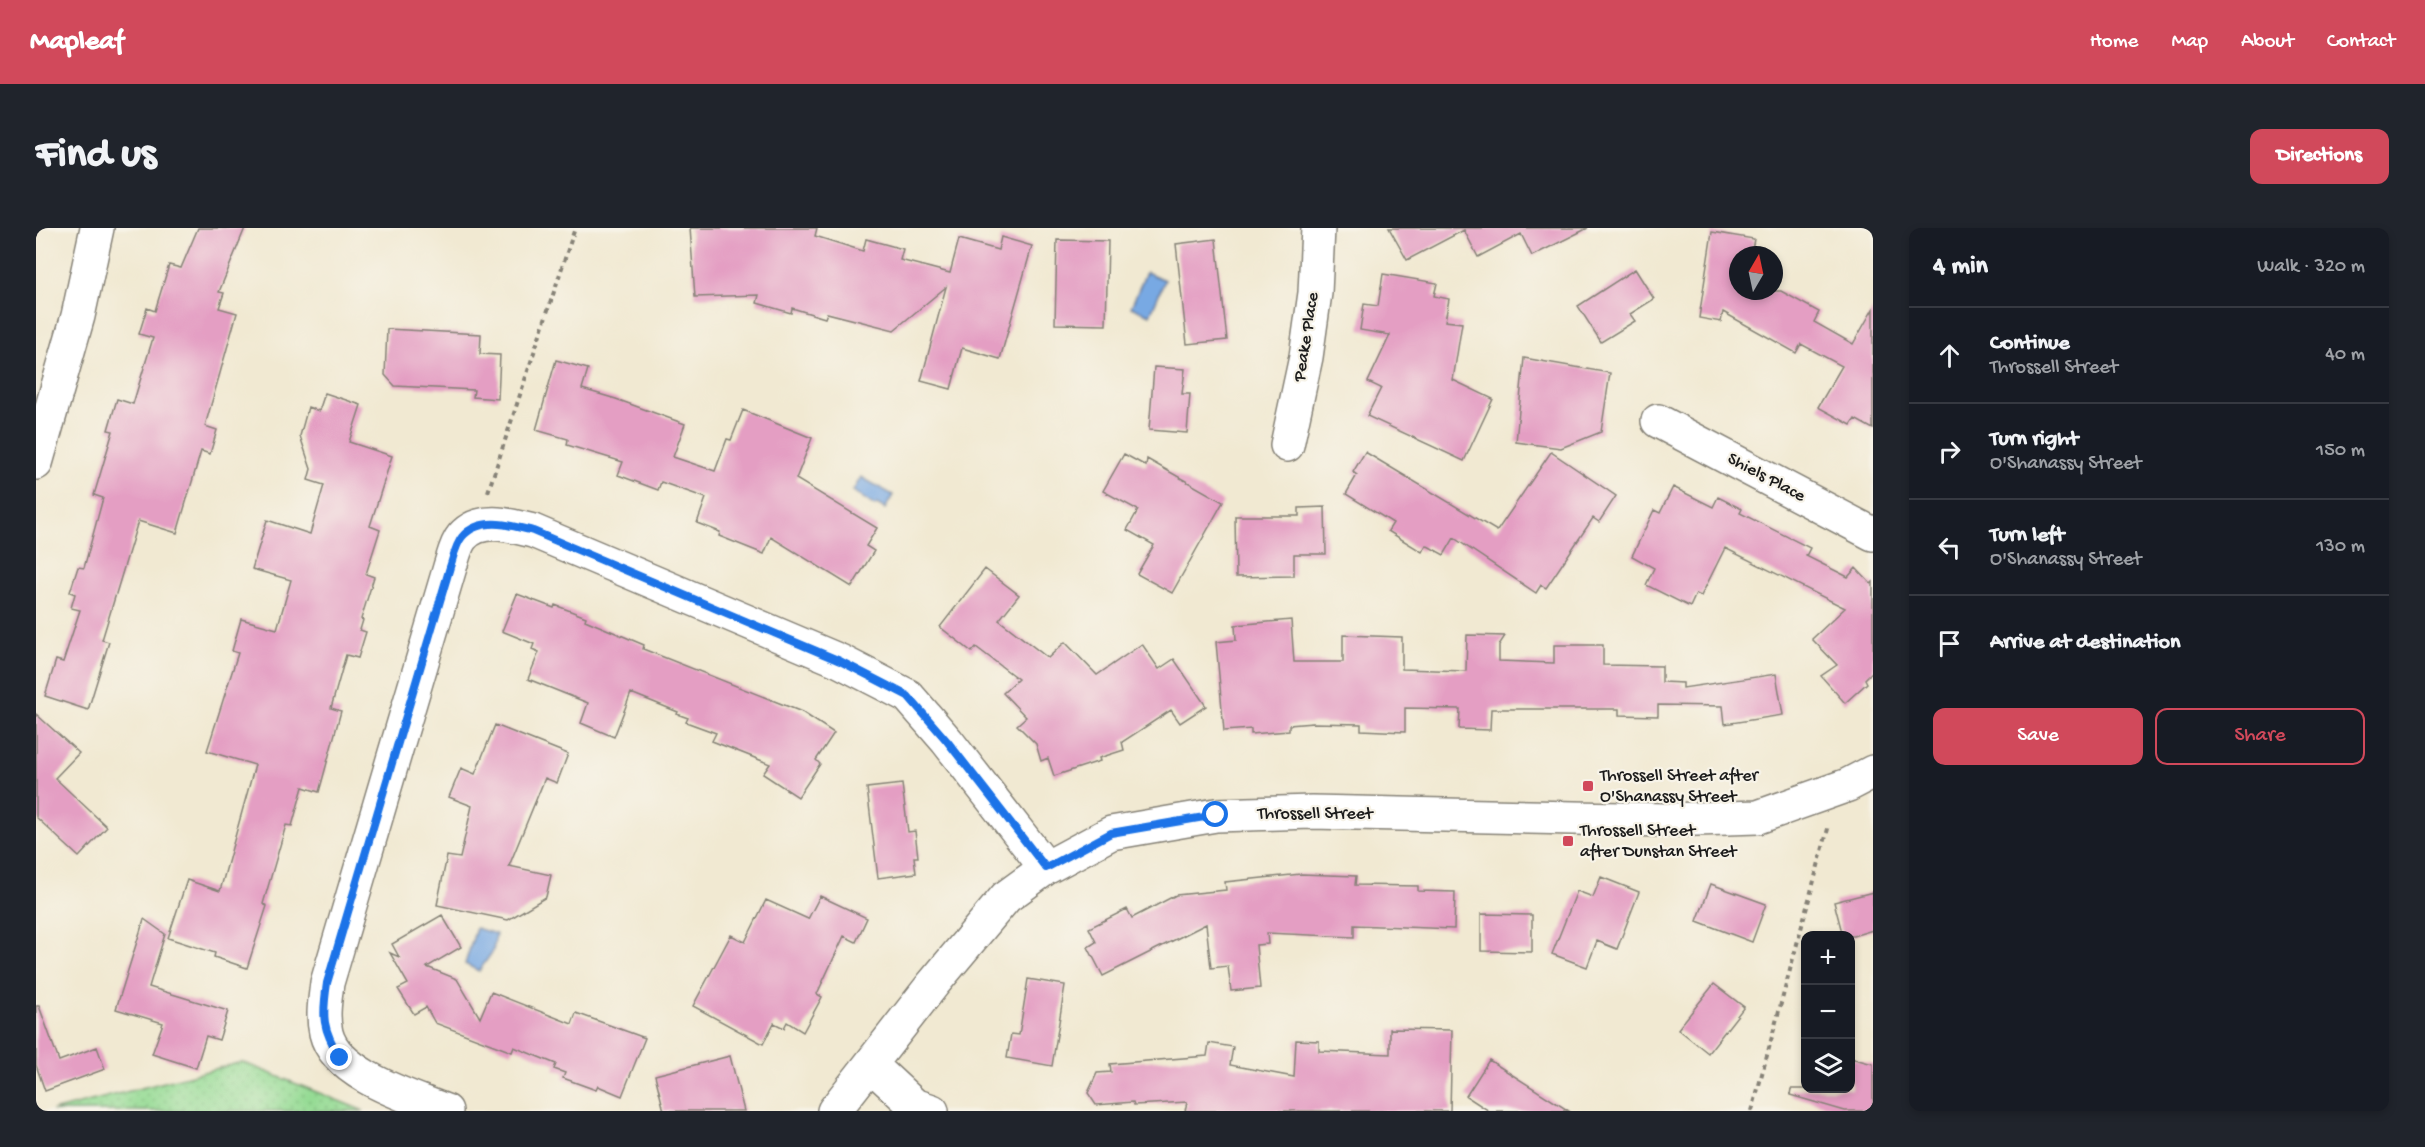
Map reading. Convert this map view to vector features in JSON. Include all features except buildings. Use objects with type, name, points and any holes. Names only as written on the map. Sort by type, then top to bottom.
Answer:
[{"type":"street","points":[[36,463],[78,316],[97,228]]},
{"type":"street","name":"Peake Place","points":[[1287,445],[1306,357],[1315,293],[1318,228]]},
{"type":"street","name":"Shiels Place","points":[[1658,421],[1873,534]]},
{"type":"street","points":[[446,1111],[365,1076],[340,1058],[326,1035],[323,1007],[327,983],[450,567],[461,538],[477,526],[506,524],[533,531],[840,661],[908,696],[947,741],[1046,868]]},
{"type":"street","name":"Throssell Street","points":[[834,1111],[933,984],[1006,897],[1046,868],[1111,833],[1216,815],[1312,812],[1666,819],[1758,817],[1848,785],[1873,772]]},
{"type":"street","points":[[871,1065],[914,1105],[932,1111]]},
{"type":"path","points":[[477,526],[575,228]]},
{"type":"path","points":[[1752,1111],[1829,821]]},
{"type":"green space","points":[[242,1062],[364,1111],[52,1111]]},
{"type":"water","points":[[1146,272],[1165,280],[1150,315],[1131,307]]},
{"type":"water","points":[[861,477],[893,495],[885,509],[877,504],[875,506],[853,491]]},
{"type":"water","points":[[476,928],[496,934],[493,951],[479,971],[465,964]]},
{"type":"place","name":"Throssell Street after O'Shanassy Street","points":[[1588,786]]},
{"type":"place","name":"Throssell Street after Dunstan Street","points":[[1568,841]]},
{"type":"route","points":[[340,1058],[326,1035],[323,1007],[327,983],[450,567],[461,538],[477,526],[506,524],[533,531],[840,661],[908,696],[947,741],[1046,868],[1111,833],[1216,815]]}]
